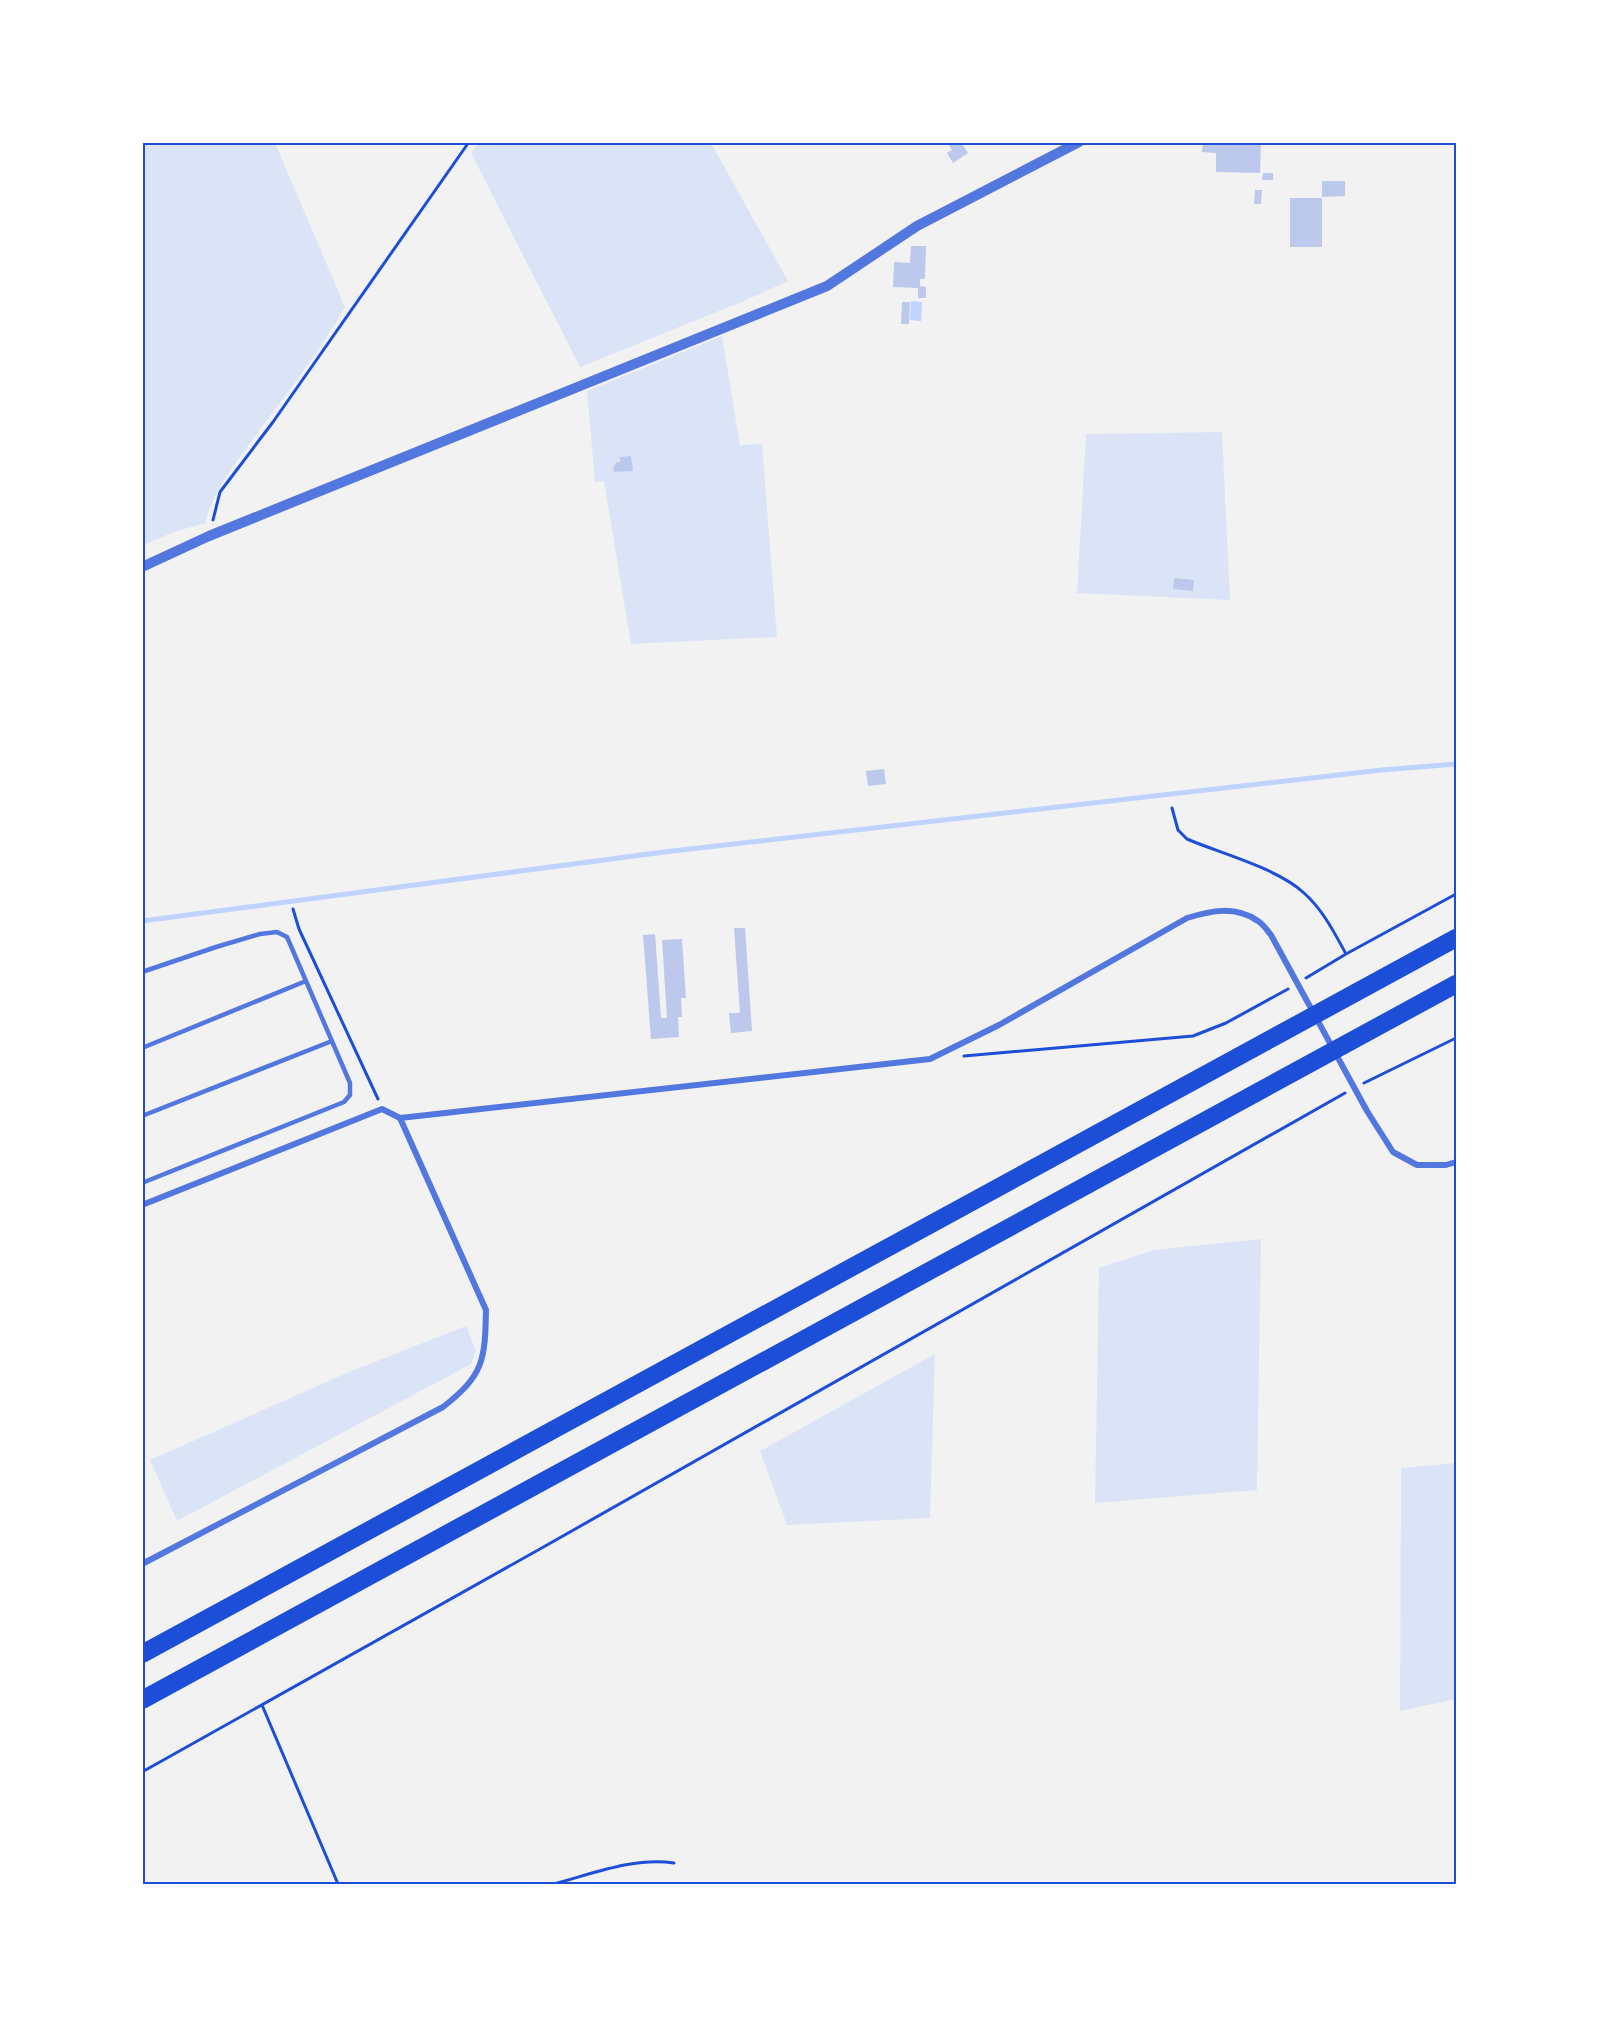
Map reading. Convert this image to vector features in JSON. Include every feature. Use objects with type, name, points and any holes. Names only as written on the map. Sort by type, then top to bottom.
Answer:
[{"type":"highway","points":[[142,1654],[1456,939]]},
{"type":"highway","points":[[142,1700],[1456,984]]},
{"type":"street","points":[[142,567],[209,536],[826,286],[917,226],[1079,142]]},
{"type":"street","points":[[142,1205],[382,1109],[400,1118],[930,1059],[999,1025],[1187,918],[1212,910],[1235,911],[1257,921],[1271,935],[1367,1111],[1393,1152],[1417,1165],[1446,1165],[1456,1162]]},
{"type":"street","points":[[142,1564],[443,1407],[463,1391],[478,1370],[485,1344],[486,1310],[400,1118]]},
{"type":"lane","points":[[142,972],[260,934],[277,932],[287,937],[350,1083],[350,1095],[344,1102],[142,1183]]},
{"type":"lane","points":[[142,1048],[306,981]]},
{"type":"lane","points":[[142,1116],[332,1041]]},
{"type":"path","points":[[209,536],[220,492],[273,422],[469,142]]},
{"type":"path","points":[[1172,808],[1178,830],[1187,839],[1269,871],[1304,892],[1327,919],[1346,954]]},
{"type":"path","points":[[1298,983],[1456,894]]},
{"type":"path","points":[[293,909],[299,929],[382,1109]]},
{"type":"path","points":[[964,1056],[1193,1036],[1226,1023],[1289,988]]},
{"type":"path","points":[[1360,1085],[1456,1038]]},
{"type":"path","points":[[142,1772],[1350,1090]]},
{"type":"path","points":[[262,1705],[338,1884]]},
{"type":"path","points":[[554,1884],[630,1864],[660,1861],[674,1863]]},
{"type":"shaded area","points":[[143,142],[275,143],[345,307],[305,368],[228,473],[205,523],[174,532],[143,545]]},
{"type":"shaded area","points":[[479,142],[711,143],[788,281],[580,367],[471,153]]},
{"type":"shaded area","points":[[722,336],[740,445],[762,444],[777,637],[631,644],[604,481],[595,482],[587,391]]},
{"type":"shaded area","points":[[1222,432],[1230,600],[1077,593],[1086,434]]},
{"type":"shaded area","points":[[1261,1239],[1257,1490],[1095,1503],[1099,1268],[1154,1250]]},
{"type":"shaded area","points":[[466,1326],[476,1351],[471,1364],[177,1521],[150,1460],[349,1372]]},
{"type":"shaded area","points":[[935,1354],[930,1518],[787,1525],[760,1451]]},
{"type":"shaded area","points":[[1456,1463],[1456,1699],[1400,1711],[1401,1468]]},
{"type":"water","points":[[911,301],[922,302],[921,321],[910,320]]},
{"type":"building","points":[[947,142],[961,142],[968,153],[953,163],[947,153],[952,150]]},
{"type":"building","points":[[1203,142],[1261,142],[1260,173],[1216,172],[1216,153],[1202,152]]},
{"type":"building","points":[[1263,173],[1273,173],[1273,180],[1262,180]]},
{"type":"building","points":[[1322,181],[1345,181],[1345,196],[1322,197]]},
{"type":"building","points":[[1255,190],[1262,190],[1261,204],[1254,204]]},
{"type":"building","points":[[1290,198],[1322,198],[1322,247],[1290,247]]},
{"type":"building","points":[[911,246],[926,246],[925,279],[920,279],[920,286],[926,287],[926,298],[918,298],[918,288],[893,287],[894,262],[910,263]]},
{"type":"building","points":[[902,302],[910,302],[909,324],[901,324]]},
{"type":"building","points":[[631,456],[633,471],[614,472],[613,467],[620,462],[620,457]]},
{"type":"building","points":[[1174,578],[1194,580],[1193,591],[1173,589]]},
{"type":"building","points":[[884,769],[886,784],[868,786],[866,771]]},
{"type":"building","points":[[734,928],[745,928],[752,1031],[731,1033],[729,1013],[740,1013]]},
{"type":"building","points":[[655,934],[661,1018],[667,1018],[662,940],[682,939],[686,998],[681,998],[682,1017],[678,1017],[679,1037],[651,1039],[643,935]]},
{"type":"waterway","points":[[142,921],[664,852],[1382,770],[1456,764]]}]
